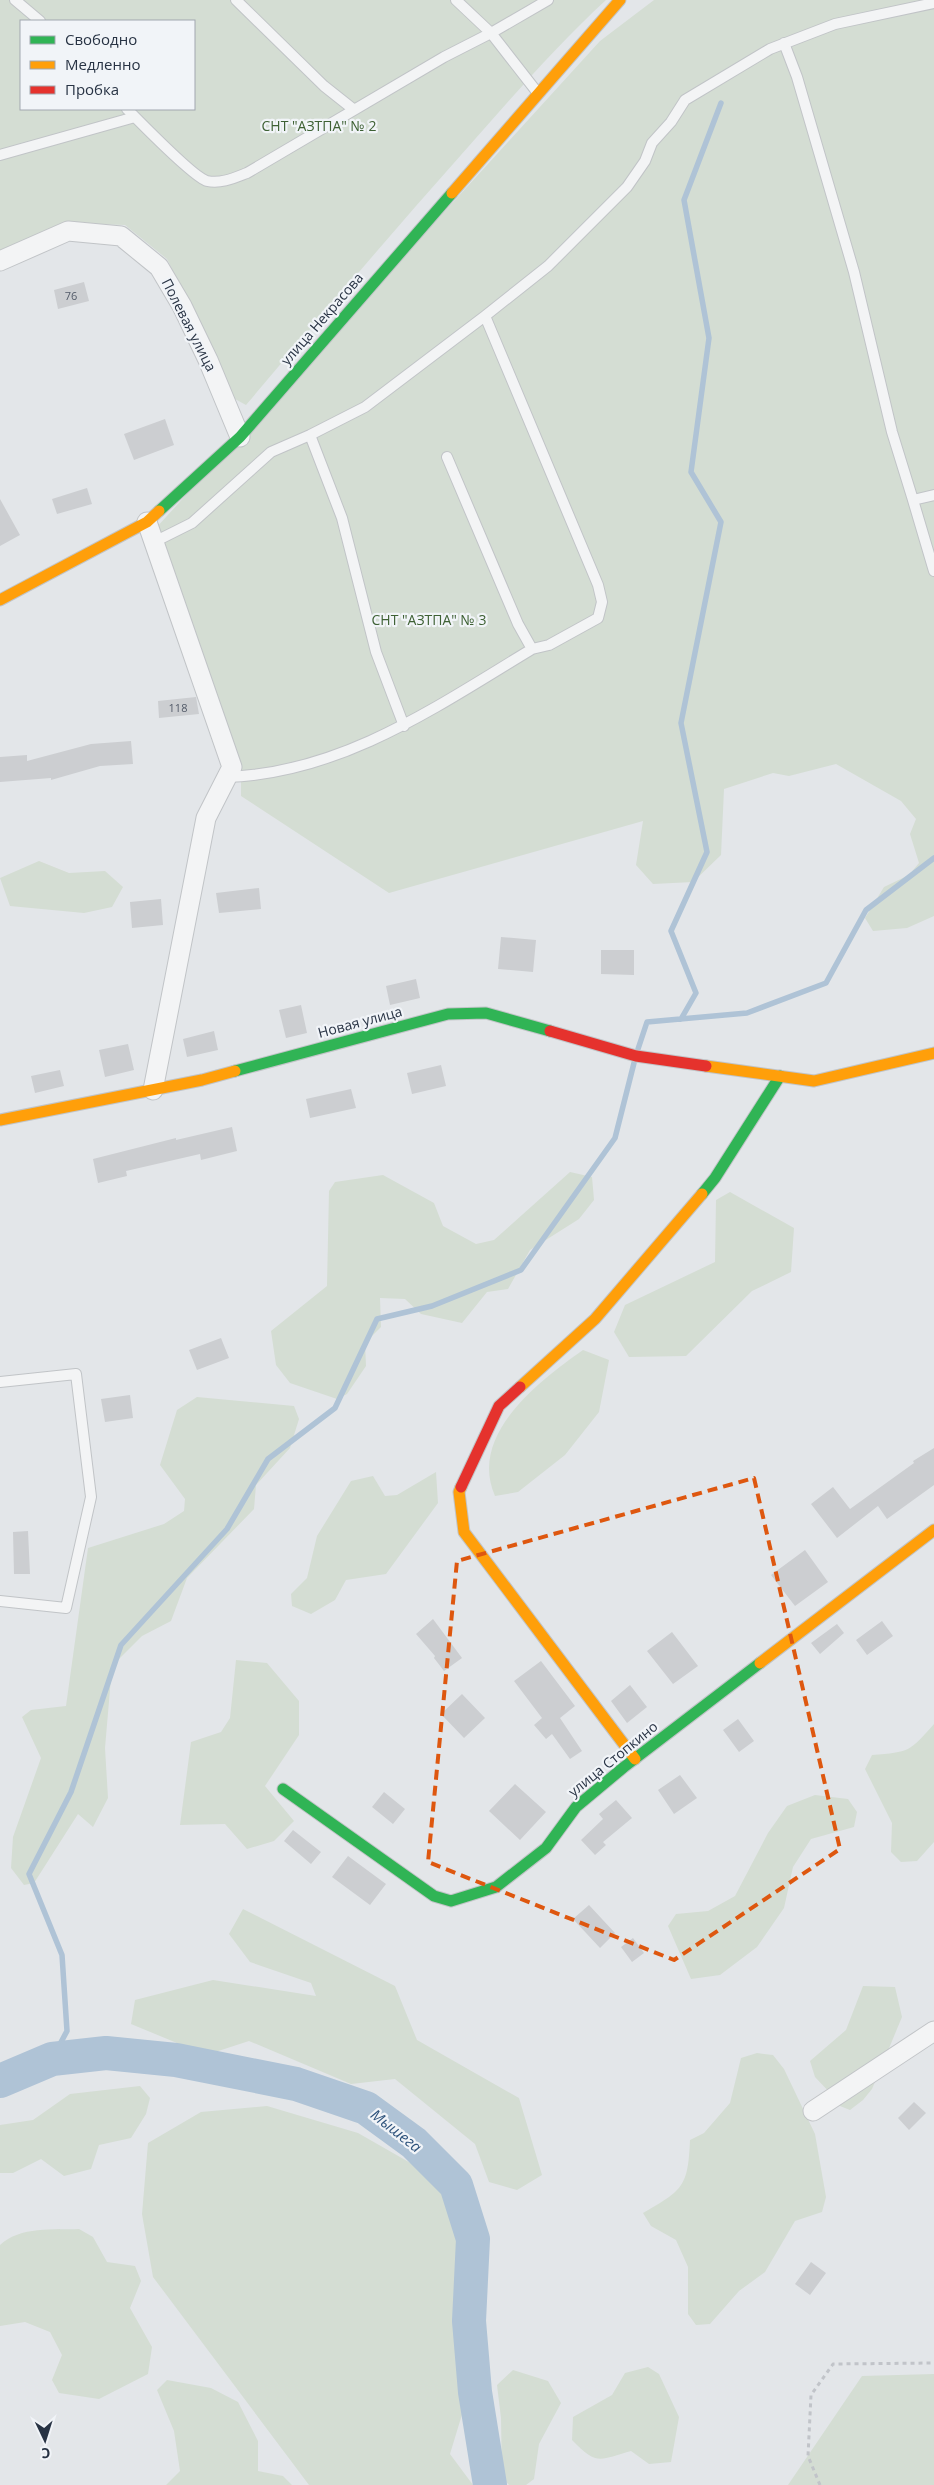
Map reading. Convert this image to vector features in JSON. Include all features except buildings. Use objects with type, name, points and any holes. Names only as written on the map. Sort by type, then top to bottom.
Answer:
[{"type":"street","name":"улица Некрасова","points":[[0,600],[147,522],[240,437],[620,0]]},
{"type":"street","name":"Полевая улица","points":[[0,261],[68,231],[122,236],[159,267],[182,306],[208,360],[240,437]]},
{"type":"street","points":[[147,522],[232,767],[206,818],[153,1090]]},
{"type":"street","name":"Новая улица","points":[[0,1120],[202,1080],[448,1014],[486,1013],[636,1056],[814,1081],[934,1053]]},
{"type":"street","points":[[636,1759],[464,1532],[459,1492],[500,1406],[595,1319],[716,1178],[780,1076]]},
{"type":"street","name":"улица Стопкино","points":[[283,1790],[434,1896],[451,1901],[496,1887],[546,1848],[576,1807],[934,1530]]},
{"type":"street","points":[[813,2111],[934,2031]]},
{"type":"lane","points":[[15,0],[39,20]]},
{"type":"lane","points":[[236,0],[324,86],[353,109]]},
{"type":"lane","points":[[456,0],[491,33],[538,93]]},
{"type":"lane","points":[[128,110],[204,181],[221,182],[247,173],[353,109],[548,0]]},
{"type":"lane","points":[[154,542],[192,523],[271,452],[366,407],[548,266],[621,194],[645,162],[652,143],[671,122],[685,100],[770,49],[835,24],[934,3]]},
{"type":"lane","points":[[784,44],[800,86],[854,272],[892,432],[934,571]]},
{"type":"lane","points":[[0,155],[135,117]]},
{"type":"lane","points":[[227,777],[255,776],[294,769],[343,754],[404,726],[532,649],[548,645],[598,618],[602,602],[598,585],[485,316]]},
{"type":"lane","points":[[310,435],[342,518],[376,652],[404,726]]},
{"type":"lane","points":[[447,457],[518,624],[532,649]]},
{"type":"lane","points":[[912,500],[934,495]]},
{"type":"lane","points":[[0,1382],[76,1374],[91,1497],[66,1608],[0,1601]]},
{"type":"path","points":[[820,2485],[808,2456],[811,2395],[833,2364],[934,2363]]},
{"type":"highlighted area","points":[[754,1478],[840,1849],[674,1960],[428,1862],[457,1561]]},
{"type":"green space","name":"СНТ \"АЗТПА\" № 2","points":[[0,0],[606,0],[550,56],[496,115],[246,405],[235,399],[167,259],[125,225],[67,223],[0,251]]},
{"type":"green space","name":"СНТ \"АЗТПА\" № 3","points":[[654,0],[934,0],[934,916],[907,928],[873,931],[865,918],[884,887],[909,875],[919,863],[910,834],[916,819],[901,801],[836,764],[789,776],[773,773],[724,789],[721,855],[693,882],[653,884],[636,865],[643,821],[389,893],[241,796],[241,770],[156,528],[600,41]]},
{"type":"green space","points":[[39,861],[69,873],[105,871],[123,887],[112,907],[84,913],[10,906],[0,878]]},
{"type":"green space","points":[[570,1172],[592,1177],[594,1200],[579,1219],[530,1250],[508,1289],[487,1292],[462,1323],[421,1314],[405,1299],[380,1298],[381,1327],[365,1343],[366,1366],[347,1394],[337,1399],[290,1383],[276,1365],[271,1331],[327,1286],[329,1191],[335,1182],[383,1175],[434,1203],[443,1226],[476,1244],[494,1240]]},
{"type":"green space","points":[[730,1192],[794,1228],[791,1272],[752,1291],[686,1356],[629,1357],[614,1332],[625,1305],[715,1262],[716,1200]]},
{"type":"green space","points":[[583,1350],[609,1360],[599,1412],[565,1455],[518,1492],[495,1496],[489,1473],[491,1452],[499,1431],[512,1412],[529,1394],[547,1377]]},
{"type":"green space","points":[[197,1397],[294,1406],[299,1419],[290,1448],[256,1485],[254,1509],[187,1578],[171,1621],[142,1636],[112,1666],[105,1748],[108,1798],[93,1827],[78,1814],[34,1883],[24,1885],[11,1868],[13,1837],[41,1758],[22,1717],[31,1710],[66,1706],[88,1548],[164,1524],[184,1511],[185,1499],[160,1465],[177,1410]]},
{"type":"green space","points":[[436,1472],[438,1503],[386,1574],[346,1580],[335,1600],[311,1614],[292,1606],[291,1594],[307,1578],[317,1536],[351,1481],[373,1476],[385,1496],[397,1495]]},
{"type":"green space","points":[[236,1660],[267,1663],[299,1701],[299,1735],[265,1786],[294,1821],[274,1841],[247,1849],[225,1824],[180,1825],[191,1742],[221,1732],[230,1718]]},
{"type":"green space","points":[[934,1724],[934,1842],[917,1861],[901,1862],[891,1852],[892,1823],[865,1769],[872,1755],[894,1753],[908,1749]]},
{"type":"green space","points":[[815,1795],[848,1799],[857,1812],[854,1827],[811,1839],[793,1867],[784,1908],[757,1947],[720,1975],[691,1979],[668,1926],[676,1914],[708,1911],[735,1896],[768,1833],[787,1806]]},
{"type":"green space","points":[[243,1909],[395,1986],[417,2040],[519,2098],[542,2175],[517,2190],[489,2182],[475,2144],[395,2079],[351,2084],[249,2041],[206,2055],[131,2024],[135,2000],[213,1980],[316,1996],[311,1983],[250,1962],[229,1934]]},
{"type":"green space","points":[[863,1986],[895,1987],[902,2017],[872,2089],[863,2100],[850,2110],[835,2104],[833,2096],[815,2077],[810,2061],[846,2030]]},
{"type":"green space","points":[[757,2053],[773,2055],[784,2069],[815,2134],[826,2197],[822,2212],[795,2221],[765,2272],[739,2291],[710,2324],[696,2325],[688,2314],[688,2267],[676,2240],[651,2226],[643,2213],[667,2198],[681,2186],[687,2168],[690,2140],[704,2133],[730,2103],[741,2058]]},
{"type":"green space","points":[[140,2086],[150,2098],[146,2114],[131,2138],[99,2145],[91,2169],[64,2176],[41,2159],[13,2173],[0,2173],[0,2125],[33,2120],[70,2094]]},
{"type":"green space","points":[[267,2106],[358,2133],[435,2177],[454,2210],[467,2398],[450,2454],[473,2485],[309,2485],[153,2277],[142,2214],[148,2143],[201,2112]]},
{"type":"green space","points":[[48,2229],[79,2229],[93,2237],[107,2262],[135,2266],[141,2281],[130,2308],[152,2347],[148,2374],[99,2399],[59,2393],[52,2380],[62,2355],[50,2332],[25,2322],[0,2326],[0,2245],[8,2239],[27,2232]]},
{"type":"green space","points":[[648,2367],[659,2374],[679,2417],[671,2462],[649,2464],[631,2451],[599,2459],[587,2454],[572,2440],[573,2417],[612,2395],[625,2373]]},
{"type":"green space","points":[[513,2370],[548,2381],[561,2403],[539,2444],[534,2479],[526,2485],[509,2485],[502,2477],[501,2418],[497,2385]]},
{"type":"green space","points":[[934,2374],[934,2485],[788,2485],[862,2376]]},
{"type":"green space","points":[[167,2380],[211,2388],[238,2402],[258,2441],[258,2471],[283,2476],[292,2485],[166,2485],[180,2471],[174,2431],[157,2390]]},
{"type":"waterway","points":[[681,1019],[696,993],[671,931],[707,852],[681,723],[721,522],[691,472],[709,338],[684,200],[721,103]]},
{"type":"waterway","points":[[638,1049],[647,1022],[747,1013],[826,983],[866,910],[934,858]]},
{"type":"waterway","points":[[52,2059],[67,2031],[62,1955],[29,1874],[71,1792],[121,1645],[227,1529],[268,1459],[335,1408],[377,1319],[432,1306],[521,1270],[615,1138],[634,1063]]},
{"type":"waterway","name":"Мышега","points":[[0,2081],[52,2059],[106,2053],[176,2060],[296,2084],[366,2108],[414,2143],[456,2185],[473,2239],[469,2321],[475,2392],[490,2485]]},
{"type":"traffic: fast","points":[[159,511],[240,437],[452,193]]},
{"type":"traffic: fast","points":[[235,1071],[448,1014],[486,1013],[550,1031]]},
{"type":"traffic: fast","points":[[702,1194],[715,1178],[780,1076]]},
{"type":"traffic: fast","points":[[283,1789],[434,1896],[451,1901],[496,1887],[546,1848],[576,1807],[624,1767],[760,1663]]},
{"type":"traffic: slow","points":[[452,193],[620,0]]},
{"type":"traffic: slow","points":[[0,600],[147,522],[159,511]]},
{"type":"traffic: slow","points":[[706,1066],[814,1081],[934,1053]]},
{"type":"traffic: slow","points":[[0,1120],[202,1080],[235,1071]]},
{"type":"traffic: slow","points":[[520,1387],[595,1319],[702,1194]]},
{"type":"traffic: slow","points":[[461,1487],[459,1492],[464,1532],[635,1759]]},
{"type":"traffic: slow","points":[[760,1663],[934,1530]]},
{"type":"traffic: jam","points":[[550,1031],[636,1056],[706,1066]]},
{"type":"traffic: jam","points":[[461,1487],[499,1406],[520,1387]]}]
